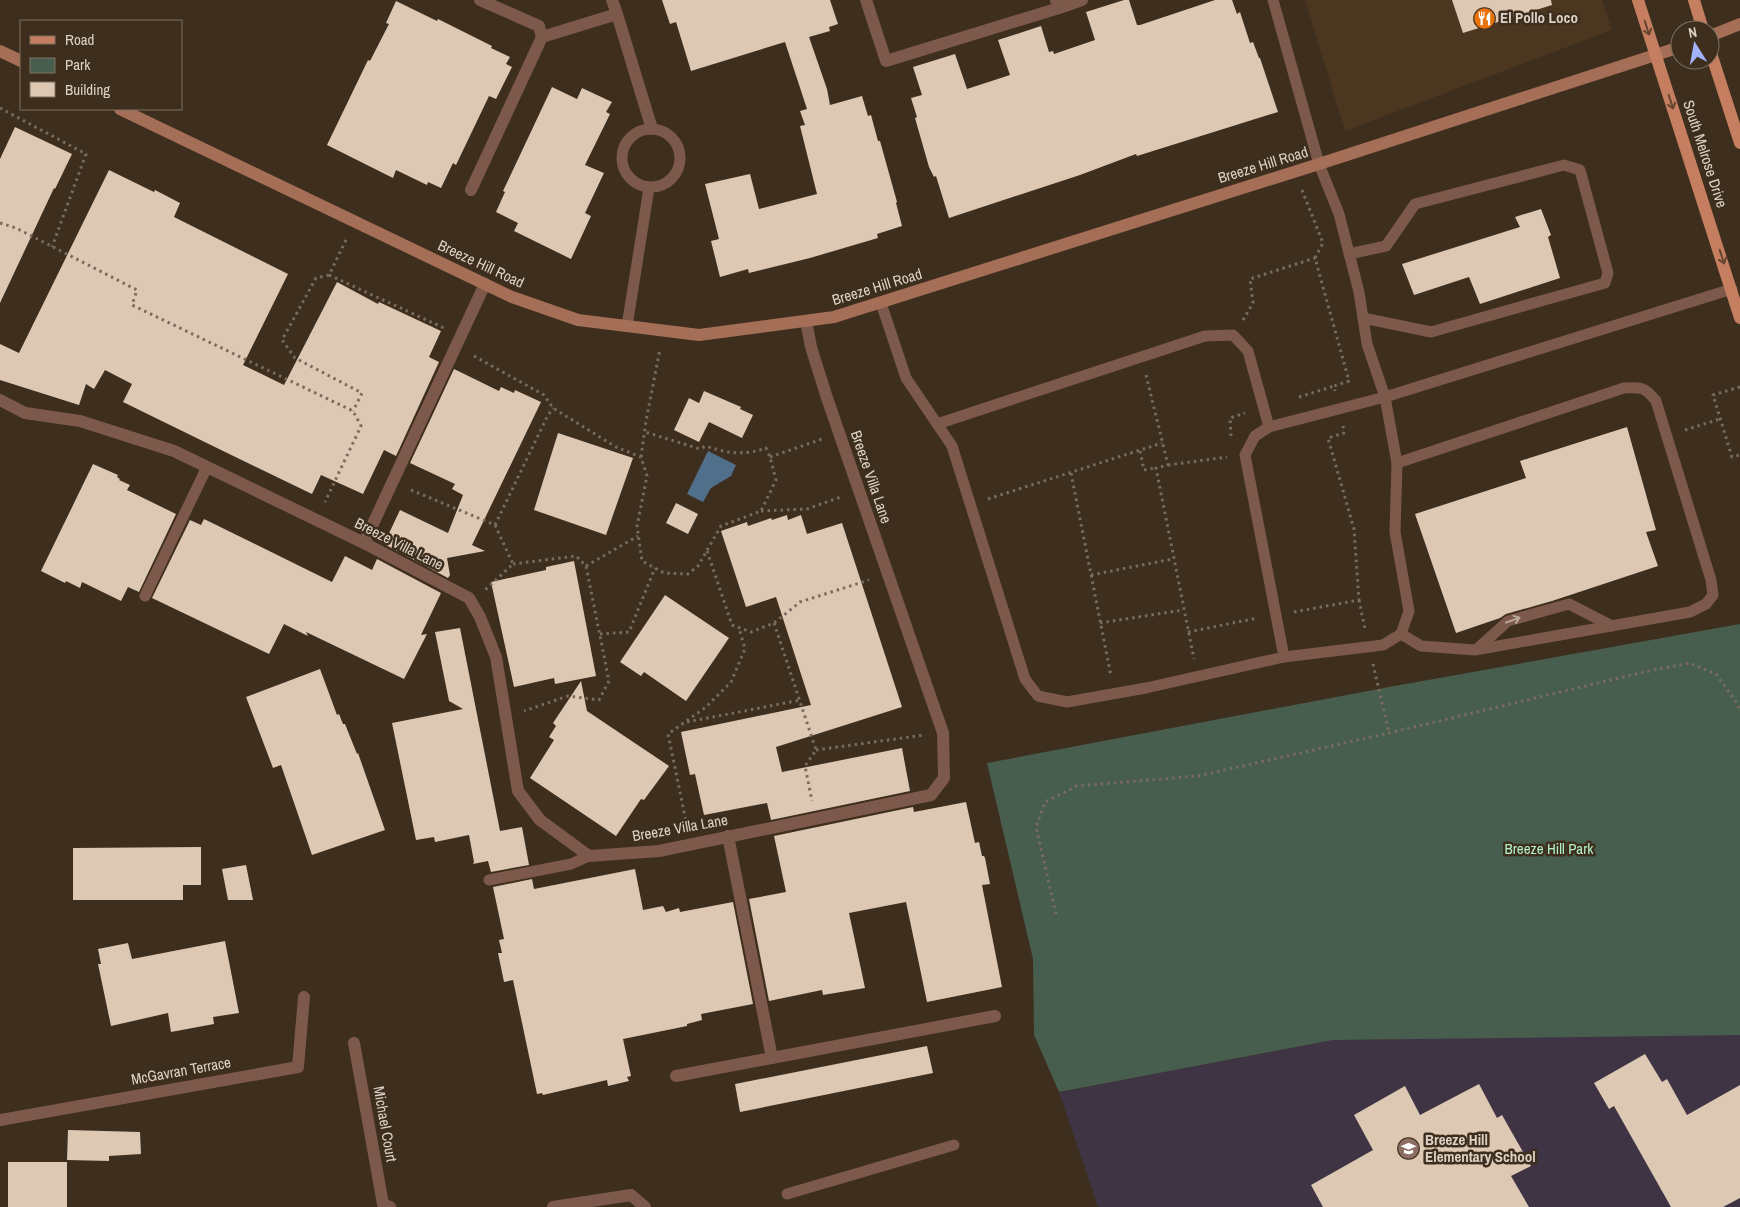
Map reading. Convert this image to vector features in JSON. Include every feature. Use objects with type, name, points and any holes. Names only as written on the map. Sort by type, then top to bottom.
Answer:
[{"type":"main road","name":"South Melrose Drive","points":[[1638,0],[1740,318]]},
{"type":"main road","points":[[1694,0],[1701,20]]},
{"type":"main road","points":[[1717,70],[1740,142]]},
{"type":"street","points":[[471,190],[542,36],[539,26],[480,0]]},
{"type":"street","points":[[612,0],[652,129]]},
{"type":"street","points":[[866,0],[886,61],[1058,4],[1082,0]]},
{"type":"street","points":[[542,36],[617,14]]},
{"type":"street","points":[[1720,32],[1740,24]]},
{"type":"street","points":[[0,51],[20,61]]},
{"type":"street","name":"Breeze Hill Road","points":[[122,110],[512,297],[578,320],[699,335],[834,317],[1295,172],[1670,51]]},
{"type":"street","points":[[364,543],[484,284]]},
{"type":"street","name":"Breeze Villa Lane","points":[[589,856],[659,851],[931,795],[944,778],[943,733],[839,434],[811,347],[806,321]]},
{"type":"street","name":"Breeze Villa Lane","points":[[0,400],[25,413],[80,421],[174,451],[364,543],[469,598],[472,602]]},
{"type":"street","points":[[472,602],[496,657],[518,791],[540,820],[589,856]]},
{"type":"street","points":[[728,836],[772,1058]]},
{"type":"street","name":"McGavran Terrace","points":[[0,1120],[298,1067],[304,997]]},
{"type":"street","points":[[676,1076],[995,1016]]},
{"type":"street","name":"Michael Court","points":[[354,1043],[383,1204],[390,1207]]},
{"type":"street","points":[[552,1207],[631,1195],[645,1207]]},
{"type":"lane","points":[[881,303],[906,378],[952,446],[1025,679],[1038,696],[1068,702],[1197,677],[1284,657],[1383,645],[1401,634],[1409,611],[1395,532],[1397,463],[1385,397],[1368,344],[1359,292],[1339,214],[1320,164],[1273,0]]},
{"type":"lane","points":[[652,129],[664,132],[672,138],[678,146],[680,156],[679,166],[675,175],[668,182],[649,188],[640,186],[626,175],[621,157],[628,139],[636,133],[652,129]]},
{"type":"lane","points":[[1349,254],[1386,246],[1415,204],[1564,165],[1580,170],[1608,273],[1605,283],[1431,332],[1363,318]]},
{"type":"lane","points":[[627,326],[649,188]]},
{"type":"lane","points":[[1284,657],[1245,455],[1255,436],[1269,427],[1385,397],[1732,289]]},
{"type":"lane","points":[[937,424],[1205,336],[1233,335],[1248,351],[1269,427]]},
{"type":"lane","points":[[1397,463],[1624,388],[1638,387],[1648,390],[1656,401],[1711,580],[1713,595],[1706,604],[1690,612],[1475,650],[1421,646],[1401,634]]},
{"type":"lane","points":[[145,596],[207,467]]},
{"type":"lane","points":[[1475,650],[1508,621],[1569,604],[1612,626]]},
{"type":"lane","points":[[489,880],[571,864],[589,856]]},
{"type":"lane","points":[[787,1194],[954,1145]]},
{"type":"path","points":[[0,108],[86,154],[52,246]]},
{"type":"path","points":[[1188,632],[1359,600],[1354,529],[1328,438],[1344,433],[1334,386],[1349,381],[1315,258],[1323,243],[1295,172]]},
{"type":"path","points":[[329,275],[355,222]]},
{"type":"path","points":[[0,223],[16,228],[137,290],[132,306],[353,411],[361,426],[316,520]]},
{"type":"path","points":[[1233,335],[1253,303],[1250,279],[1315,258]]},
{"type":"path","points":[[353,411],[362,393],[295,358],[282,340],[316,278],[329,275],[458,341],[544,395],[553,408],[616,447],[641,457]]},
{"type":"path","points":[[664,331],[644,432],[641,457],[647,476],[636,526],[642,561],[664,573],[688,574],[698,566],[721,526],[761,511],[807,509],[859,491]]},
{"type":"path","points":[[1141,357],[1168,465]]},
{"type":"path","points":[[1740,387],[1713,395],[1732,458],[1740,456]]},
{"type":"path","points":[[495,525],[553,408]]},
{"type":"path","points":[[1666,435],[1720,419]]},
{"type":"path","points":[[644,432],[700,449],[706,446],[724,453],[752,453],[766,448],[776,480],[761,511]]},
{"type":"path","points":[[770,457],[790,448],[839,434]]},
{"type":"path","points":[[971,504],[1162,443]]},
{"type":"path","points":[[1140,450],[1144,470],[1245,455]]},
{"type":"path","points":[[1156,468],[1197,677]]},
{"type":"path","points":[[1071,473],[1114,693]]},
{"type":"path","points":[[392,482],[495,525],[513,564]]},
{"type":"path","points":[[586,566],[638,536]]},
{"type":"path","points":[[707,551],[732,625],[751,632],[774,622],[800,602],[888,574]]},
{"type":"path","points":[[472,602],[513,564],[576,556],[586,566],[609,681],[599,700],[568,696],[506,716]]},
{"type":"path","points":[[1091,575],[1173,559]]},
{"type":"path","points":[[600,634],[629,632],[655,568]]},
{"type":"path","points":[[1100,623],[1183,610]]},
{"type":"path","points":[[774,622],[816,750]]},
{"type":"path","points":[[690,844],[668,734],[706,708],[731,682],[745,649],[739,628]]},
{"type":"path","points":[[1056,914],[1036,827],[1045,802],[1076,786],[1198,776],[1689,663],[1716,674],[1740,710]]},
{"type":"path","points":[[684,723],[801,700]]},
{"type":"path","points":[[816,818],[804,766],[816,750],[943,733]]},
{"type":"shaded area","points":[[1305,0],[1602,0],[1612,30],[1345,131]]},
{"type":"shaded area","name":"Breeze Hill Elementary School","points":[[1740,1034],[1740,1207],[1098,1207],[1059,1092],[1333,1040]]},
{"type":"green space","name":"Breeze Hill Park","points":[[1740,624],[1740,1035],[1333,1040],[1059,1092],[1034,1035],[1033,959],[987,763],[1389,687]]},
{"type":"water","points":[[708,451],[736,465],[731,476],[711,488],[703,502],[687,494]]},
{"type":"building","points":[[662,0],[830,0],[838,24],[829,27],[830,31],[809,37],[827,89],[830,105],[862,96],[868,116],[871,115],[878,141],[880,141],[902,226],[877,234],[878,238],[810,258],[749,273],[748,269],[720,277],[711,241],[719,239],[705,184],[750,174],[759,209],[817,194],[800,126],[805,125],[800,111],[807,109],[785,42],[691,71],[676,22],[670,24]]},
{"type":"building","points":[[1129,0],[1137,25],[1140,25],[1215,0],[1232,0],[1237,14],[1240,12],[1250,43],[1253,42],[1260,58],[1278,112],[1137,156],[1136,154],[1080,175],[949,218],[936,176],[934,177],[929,167],[915,118],[917,117],[911,98],[922,95],[913,67],[955,54],[967,89],[1010,75],[998,40],[1041,26],[1049,52],[1053,51],[1054,54],[1095,40],[1086,12]]},
{"type":"building","name":"El Pollo Loco","points":[[1452,0],[1551,0],[1552,5],[1463,33]]},
{"type":"building","points":[[396,1],[437,21],[438,19],[510,57],[506,64],[512,67],[496,99],[489,96],[456,165],[453,163],[441,188],[428,182],[427,185],[396,170],[393,178],[327,145],[368,60],[370,61],[389,24],[386,23]]},
{"type":"building","points":[[552,87],[577,99],[582,88],[612,102],[606,112],[610,114],[585,165],[604,173],[585,213],[591,216],[571,259],[514,231],[518,223],[496,212],[505,192],[503,191]]},
{"type":"building","points":[[15,127],[72,154],[0,303],[0,159]]},
{"type":"building","points":[[109,170],[180,203],[174,217],[288,274],[243,365],[284,385],[337,282],[378,304],[379,302],[441,331],[429,357],[439,362],[396,456],[384,450],[363,494],[321,475],[312,494],[123,402],[132,384],[105,370],[94,389],[86,384],[79,405],[0,380],[0,344],[19,353]]},
{"type":"building","points":[[1541,209],[1551,235],[1548,237],[1560,278],[1480,304],[1469,277],[1414,295],[1402,264],[1520,227],[1515,217]]},
{"type":"building","points":[[454,369],[499,391],[501,387],[514,393],[515,390],[541,402],[472,545],[485,551],[447,558],[450,575],[448,578],[384,544],[400,510],[448,533],[463,495],[452,489],[455,484],[410,463]]},
{"type":"building","points":[[704,391],[741,407],[740,409],[753,415],[742,438],[709,422],[699,442],[674,430],[689,398],[699,403]]},
{"type":"building","points":[[1627,427],[1656,530],[1646,532],[1658,566],[1506,614],[1500,618],[1456,633],[1415,514],[1526,478],[1520,461]]},
{"type":"building","points":[[558,433],[633,458],[606,535],[534,510]]},
{"type":"building","points":[[93,464],[118,475],[119,480],[130,485],[127,490],[176,514],[139,592],[128,587],[121,601],[82,582],[80,588],[41,571]]},
{"type":"building","points":[[676,503],[698,514],[688,534],[666,523]]},
{"type":"building","points":[[787,515],[788,520],[801,515],[807,534],[842,523],[902,707],[776,747],[782,772],[902,748],[910,791],[771,820],[767,803],[704,815],[695,774],[690,775],[681,732],[811,705],[776,597],[746,607],[721,531],[747,522],[748,526]]},
{"type":"building","points":[[204,519],[332,582],[345,556],[372,570],[377,559],[441,593],[421,635],[427,634],[404,679],[306,632],[308,636],[284,624],[269,654],[152,598],[190,520],[201,525]]},
{"type":"building","points":[[574,561],[596,676],[555,684],[554,678],[514,687],[491,582],[546,570],[546,567]]},
{"type":"building","points":[[665,595],[729,638],[686,701],[644,672],[641,676],[620,662]]},
{"type":"building","points":[[460,628],[500,831],[522,827],[529,865],[491,872],[488,861],[473,864],[469,835],[435,842],[434,837],[416,840],[392,723],[463,709],[449,701],[435,632]]},
{"type":"building","points":[[320,669],[337,715],[339,714],[343,724],[345,724],[358,753],[385,830],[312,855],[281,765],[273,768],[246,697]]},
{"type":"building","points":[[581,681],[587,711],[669,766],[644,800],[641,799],[616,836],[530,778],[554,740],[549,737],[556,726],[553,723]]},
{"type":"building","points":[[966,802],[975,843],[979,842],[982,856],[985,858],[990,884],[982,885],[1002,987],[927,1002],[906,902],[849,913],[865,988],[823,995],[822,990],[769,1001],[749,899],[786,892],[774,836],[913,807],[914,812]]},
{"type":"building","points":[[201,847],[201,885],[183,885],[183,900],[73,900],[73,848]]},
{"type":"building","points":[[246,865],[253,900],[228,900],[222,869]]},
{"type":"building","points":[[635,869],[643,910],[663,906],[666,912],[679,908],[680,912],[733,902],[753,1004],[701,1014],[702,1020],[687,1024],[687,1026],[623,1039],[631,1076],[627,1077],[629,1081],[608,1086],[607,1080],[543,1095],[542,1093],[537,1094],[513,980],[504,982],[498,953],[502,953],[499,940],[504,939],[493,887],[532,879],[534,889]]},
{"type":"building","points":[[225,941],[239,1013],[213,1017],[214,1024],[171,1032],[168,1013],[111,1026],[98,964],[101,964],[98,949],[128,943],[132,959]]},
{"type":"building","points":[[927,1046],[933,1073],[740,1112],[735,1084]]},
{"type":"building","points":[[1645,1054],[1662,1082],[1667,1079],[1687,1115],[1740,1085],[1740,1198],[1723,1207],[1671,1207],[1614,1106],[1609,1109],[1594,1083]]},
{"type":"building","points":[[1479,1084],[1497,1118],[1502,1115],[1531,1166],[1511,1176],[1529,1207],[1323,1207],[1311,1185],[1373,1150],[1354,1115],[1405,1086],[1420,1115]]},
{"type":"building","points":[[68,1130],[140,1132],[141,1154],[109,1156],[109,1161],[67,1160]]},
{"type":"building","points":[[8,1162],[67,1162],[67,1207],[8,1207]]},
{"type":"place","name":"El Pollo Loco","points":[[1484,18]]},
{"type":"place","name":"Breeze Hill Elementary School","points":[[1409,1149]]}]
